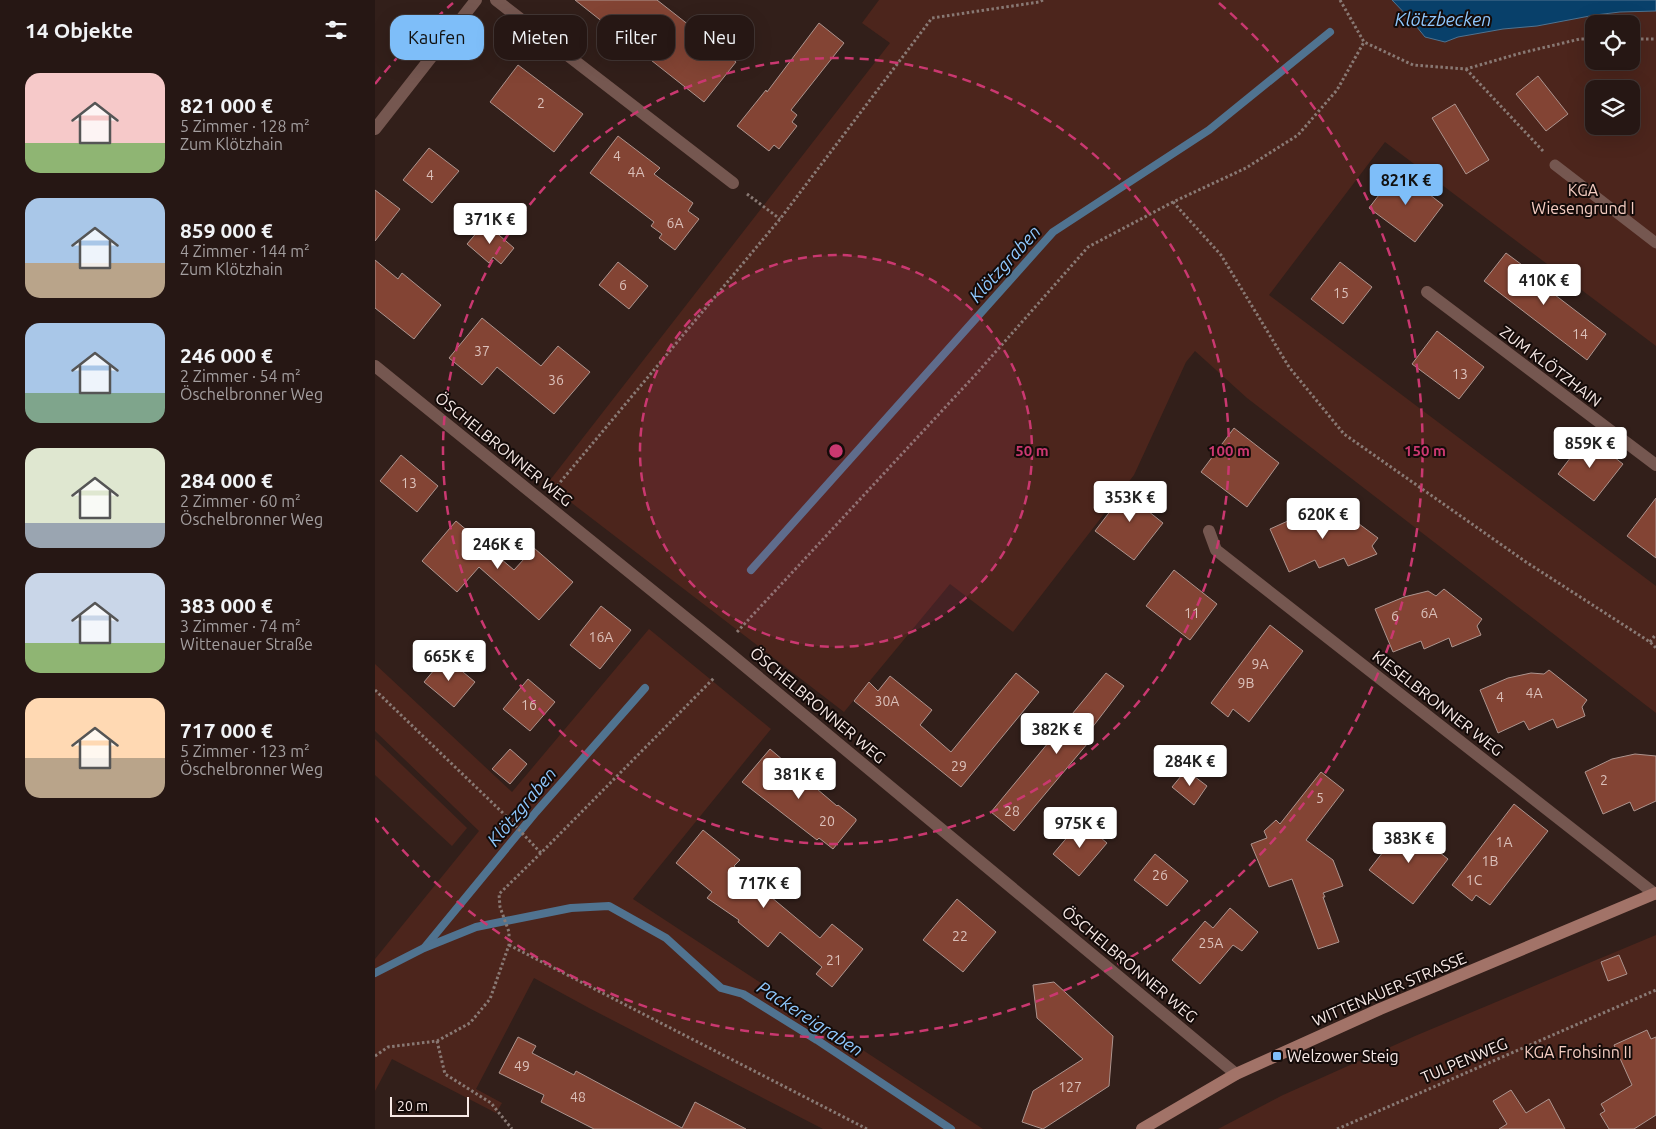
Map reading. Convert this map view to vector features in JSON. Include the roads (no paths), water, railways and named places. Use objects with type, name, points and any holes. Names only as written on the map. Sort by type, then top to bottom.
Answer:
[{"type":"street","points":[[375,129],[476,0]]},
{"type":"street","points":[[496,0],[733,183]]},
{"type":"street","name":"ZUM KLÖTZHAIN","points":[[1427,292],[1656,465]]},
{"type":"street","name":"ÖSCHELBRONNER WEG","points":[[375,366],[728,652],[1236,1074]]},
{"type":"street","name":"KIESELBRONNER WEG","points":[[1209,531],[1216,550],[1655,894]]},
{"type":"street","name":"WITTENAUER STRASSE","points":[[1142,1129],[1236,1074],[1380,1009],[1655,894]]},
{"type":"lane","points":[[1555,165],[1656,243]]},
{"type":"water","name":"Klötzbecken","points":[[1392,0],[1656,0],[1656,11],[1585,15],[1585,17],[1537,26],[1503,29],[1458,37],[1445,42],[1425,37]]},
{"type":"waterway","name":"Klötzgraben","points":[[751,570],[1053,232],[1209,130],[1330,32]]},
{"type":"waterway","name":"Klötzgraben","points":[[425,947],[536,812],[645,688]]},
{"type":"waterway","name":"Packereigraben","points":[[375,973],[424,948],[476,927],[571,908],[609,906],[666,938],[721,988],[743,994],[817,1040],[951,1129]]},
{"type":"place","name":"Welzower Steig","points":[[1277,1056]]},
{"type":"park label","name":"KGA Wiesengrund I","points":[[1583,199]]},
{"type":"park label","name":"KGA Frohsinn II","points":[[1578,1052]]}]
